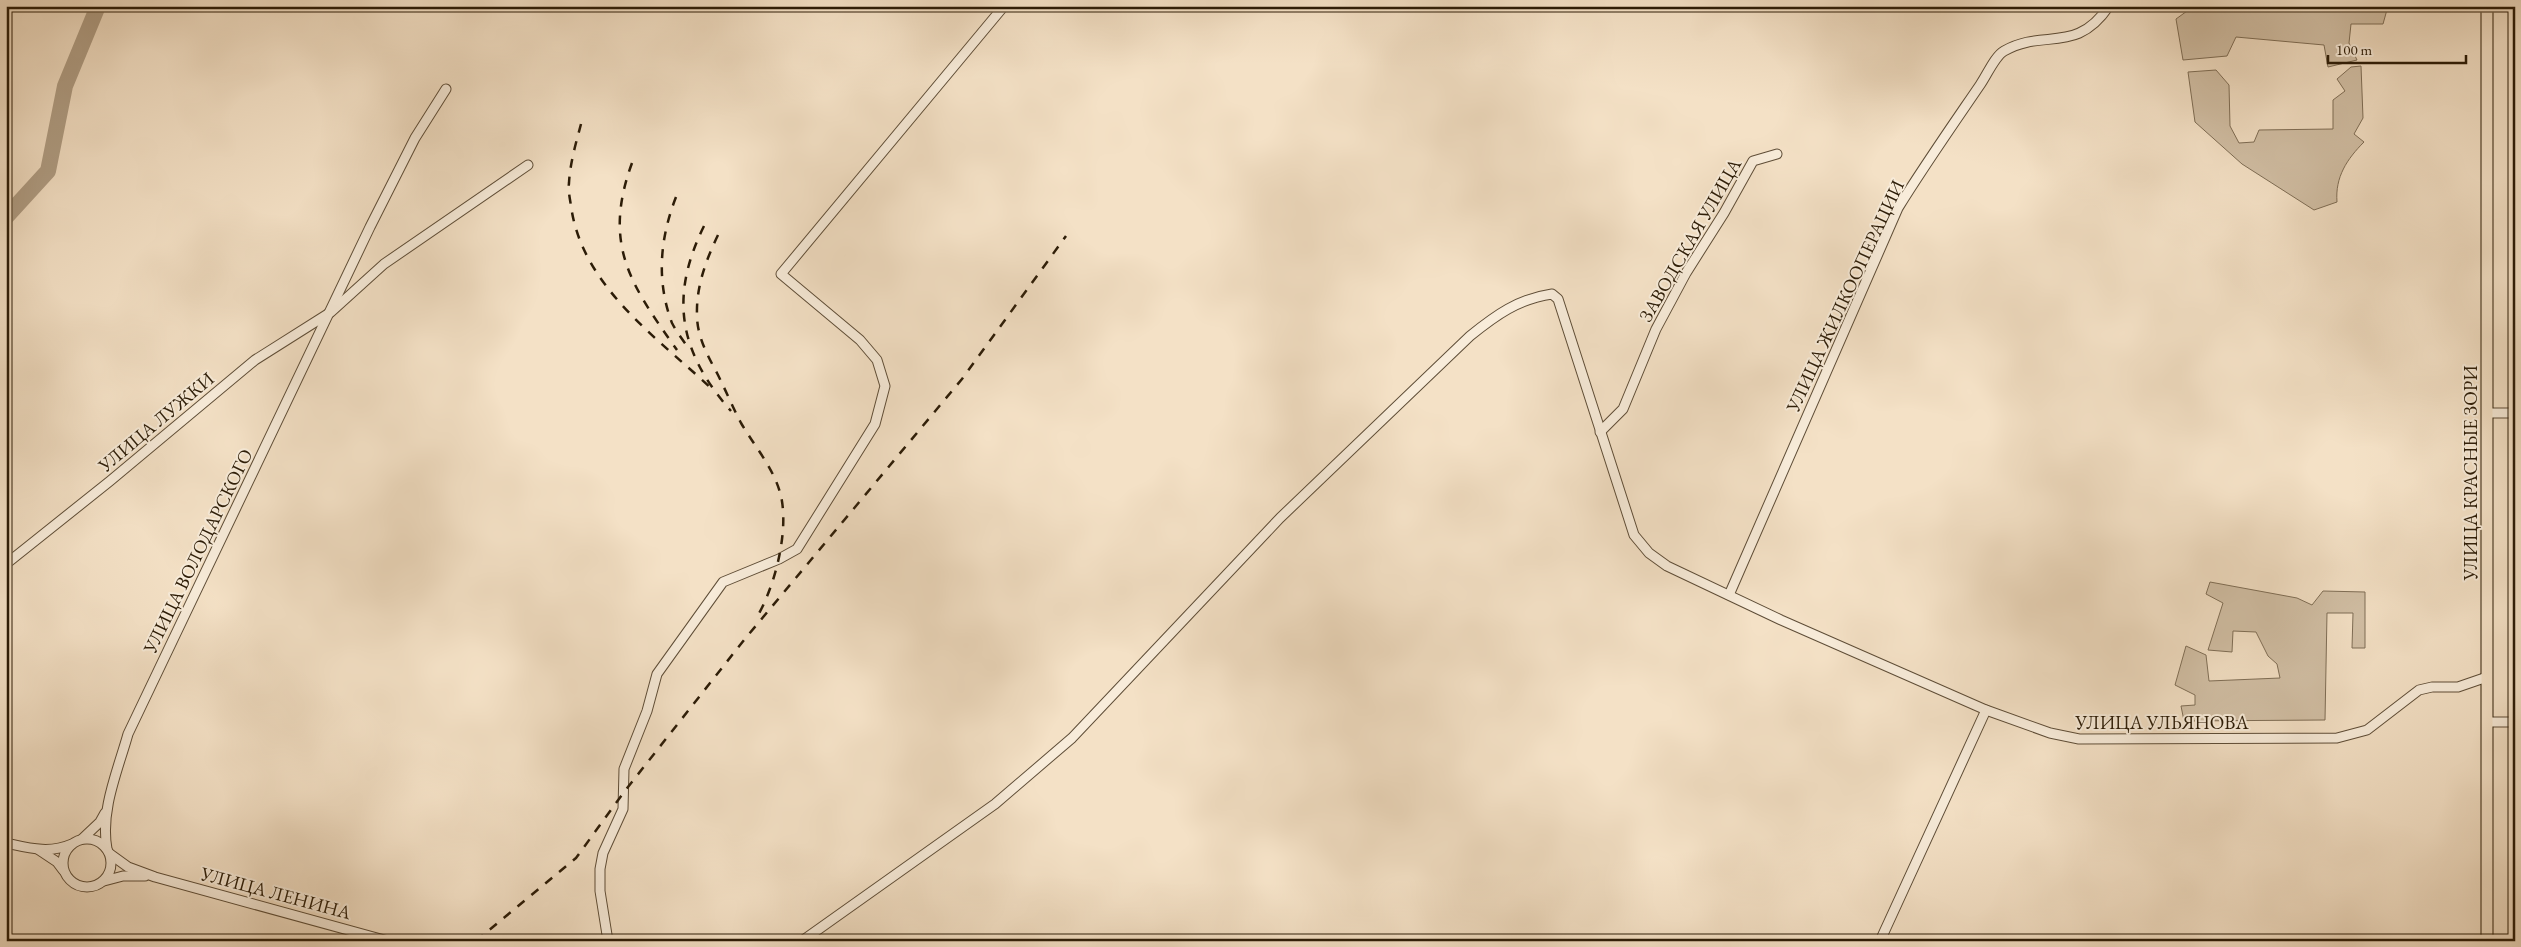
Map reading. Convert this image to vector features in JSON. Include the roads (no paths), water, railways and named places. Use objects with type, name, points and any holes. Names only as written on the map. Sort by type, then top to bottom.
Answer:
[{"type":"main road","name":"УЛИЦА КРАСНЫЕ ЗОРИ","points":[[2487,6],[2487,941]]},
{"type":"street","points":[[608,941],[600,891],[600,869],[603,853],[623,809],[624,769],[647,711],[657,674],[723,582],[779,559],[797,548],[875,424],[885,386],[877,360],[860,340],[781,274],[1004,6]]},
{"type":"street","name":"УЛИЦА ЖИЛКООПЕРАЦИИ","points":[[1729,595],[1898,208],[1917,178],[2003,51],[2031,41],[2067,39],[2086,30],[2108,6]]},
{"type":"street","name":"УЛИЦА ВОЛОДАРСКОГО","points":[[107,808],[128,734],[370,227],[416,138],[446,89]]},
{"type":"street","name":"ЗАВОДСКАЯ УЛИЦА","points":[[1600,432],[1623,409],[1656,329],[1681,281],[1753,161],[1777,154]]},
{"type":"street","points":[[331,312],[384,264],[528,165]]},
{"type":"street","name":"УЛИЦА УЛЬЯНОВА","points":[[802,941],[995,804],[1072,738],[1280,518],[1464,342],[1498,314],[1519,302],[1537,296],[1552,294],[1558,299],[1634,535],[1649,553],[1667,566],[1790,624],[1986,710],[2050,733],[2079,739],[2337,738],[2367,730],[2419,690],[2432,687],[2458,687],[2487,677]]},
{"type":"street","name":"УЛИЦА ЛУЖКИ","points":[[6,564],[255,360],[331,312]]},
{"type":"street","points":[[2488,414],[2515,413]]},
{"type":"street","points":[[1880,941],[1986,710]]},
{"type":"street","points":[[2487,722],[2515,722]]},
{"type":"street","points":[[6,842],[39,850],[63,848],[82,839],[100,822],[107,808]]},
{"type":"street","points":[[104,881],[111,868],[105,826],[107,808]]},
{"type":"street","points":[[82,839],[96,841],[128,867],[155,877]]},
{"type":"street","points":[[64,872],[64,856],[73,843]]},
{"type":"street","points":[[39,850],[57,862],[74,884],[82,887],[98,885],[104,881],[123,876],[155,877]]},
{"type":"street","name":"УЛИЦА ЛЕНИНА","points":[[155,877],[388,941]]},
{"type":"waterway","points":[[6,217],[48,171],[65,86],[98,6]]},
{"type":"railway","points":[[581,124],[572,161],[569,192],[578,235],[590,262],[606,286],[626,309],[713,390]]},
{"type":"railway","points":[[632,163],[623,192],[620,218],[621,241],[626,263],[646,305],[677,350]]},
{"type":"railway","points":[[676,197],[663,244],[662,275],[667,307],[672,323],[687,346]]},
{"type":"railway","points":[[704,226],[693,252],[686,277],[683,300],[685,323],[690,345],[700,367],[713,389],[731,411]]},
{"type":"railway","points":[[718,235],[700,284],[697,323],[707,353],[738,417],[774,476],[781,496],[783,510],[782,542],[775,575],[757,617]]},
{"type":"railway","points":[[476,941],[576,858],[624,792],[744,640],[962,379],[1066,236]]}]
